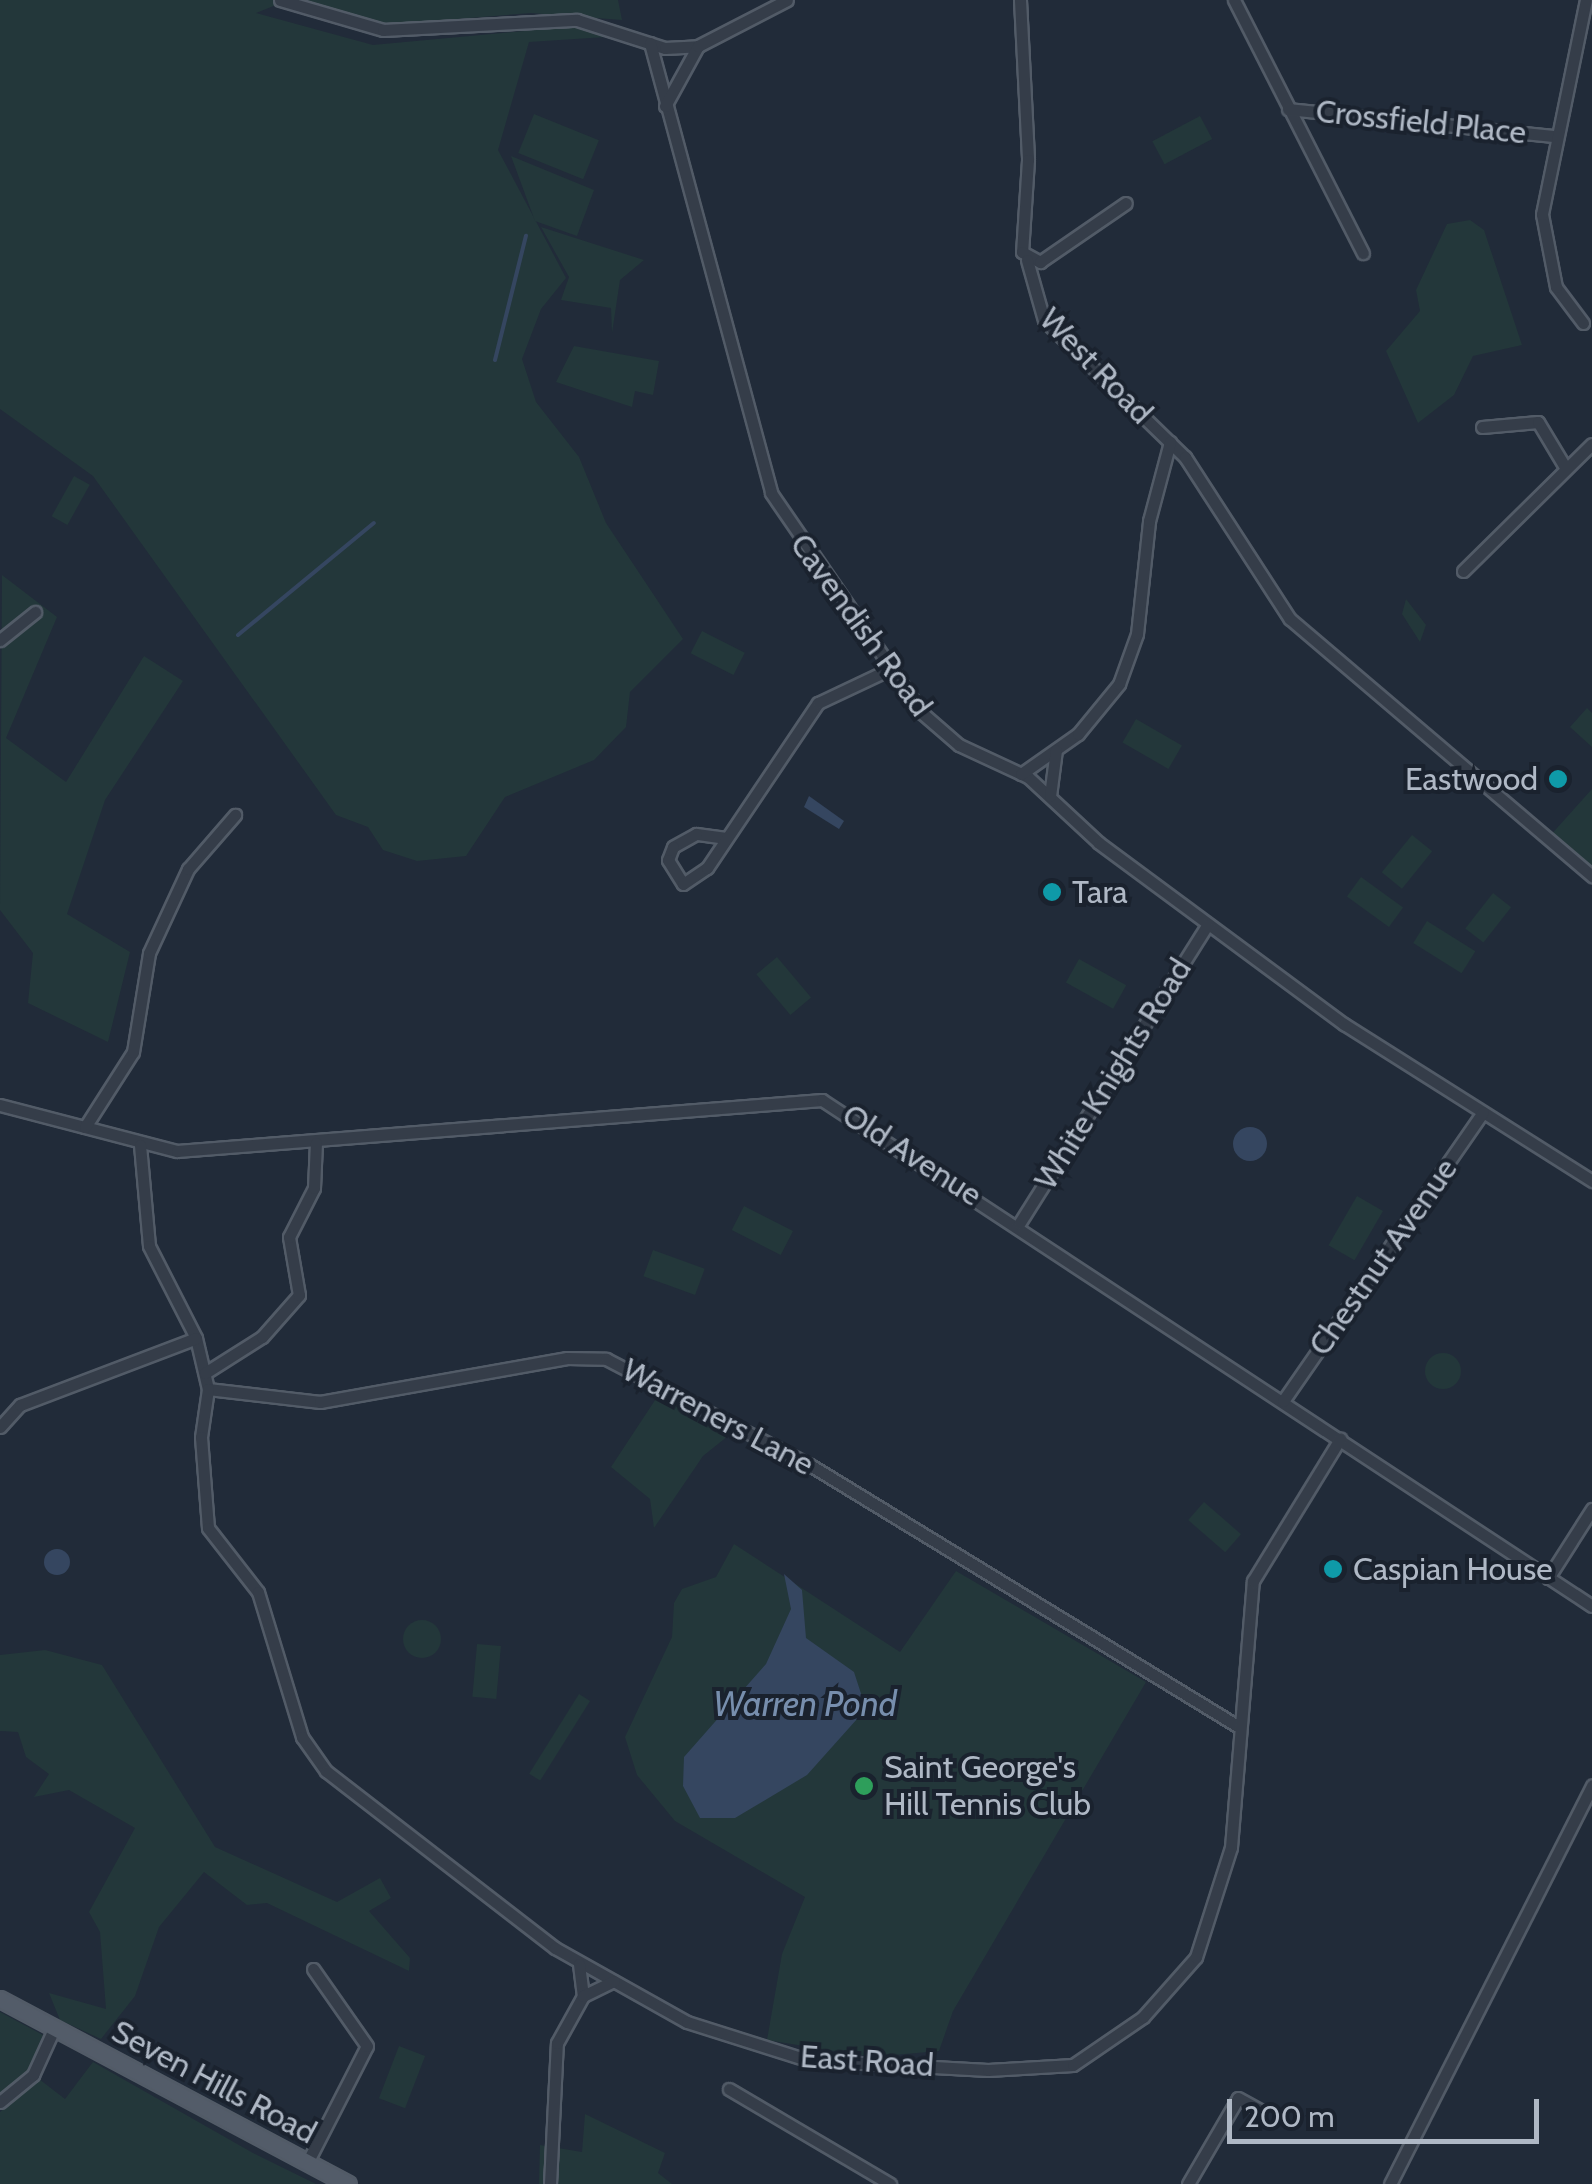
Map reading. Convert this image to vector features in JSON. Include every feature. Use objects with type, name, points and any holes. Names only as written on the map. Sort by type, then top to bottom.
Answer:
[{"type":"main road","name":"Seven Hills Road","points":[[0,1999],[348,2184]]},
{"type":"street","points":[[280,0],[383,30],[577,20],[650,44],[698,46],[787,0]]},
{"type":"street","name":"West Road","points":[[1020,0],[1026,260],[1044,320],[1170,442],[1128,666],[1106,702],[1056,750],[1021,774]]},
{"type":"street","points":[[1234,0],[1363,253]]},
{"type":"street","points":[[1583,323],[1556,287],[1542,241],[1554,136],[1580,41],[1586,0]]},
{"type":"street","points":[[1580,41],[1592,49]]},
{"type":"street","name":"Cavendish Road","points":[[650,44],[771,492],[890,668],[938,729],[1021,774],[1207,925],[1592,1181]]},
{"type":"street","points":[[665,106],[698,46]]},
{"type":"street","name":"Crossfield Place","points":[[1288,108],[1554,136]]},
{"type":"street","name":"West Road","points":[[1026,260],[1052,255],[1126,203]]},
{"type":"street","points":[[1487,420],[1538,422],[1564,467]]},
{"type":"street","points":[[1170,442],[1290,619],[1592,876]]},
{"type":"street","points":[[1463,571],[1564,467],[1589,452]]},
{"type":"street","points":[[0,640],[35,612]]},
{"type":"street","points":[[726,838],[696,834],[673,847],[668,860],[683,884],[726,838],[818,703],[890,668]]},
{"type":"street","points":[[1050,796],[1056,750]]},
{"type":"street","points":[[85,1127],[133,1052],[149,954],[188,869],[234,815]]},
{"type":"street","name":"White Knights Road","points":[[1019,1224],[1207,925]]},
{"type":"street","name":"Old Avenue","points":[[0,1105],[140,1145],[316,1143],[802,1096],[857,1115],[1592,1606]]},
{"type":"street","name":"Chestnut Avenue","points":[[1283,1401],[1483,1112]]},
{"type":"street","points":[[205,1373],[262,1337],[299,1294],[290,1237],[314,1188],[316,1143]]},
{"type":"street","points":[[140,1145],[149,1246],[196,1338],[208,1389]]},
{"type":"street","points":[[0,1427],[20,1405],[196,1338]]},
{"type":"street","name":"Warreners Lane","points":[[208,1389],[320,1402],[567,1358],[606,1359],[810,1465],[1239,1728]]},
{"type":"street","name":"East Road","points":[[208,1389],[201,1437],[208,1528],[270,1616],[312,1755],[434,1860],[580,1964],[687,2022],[792,2058],[1043,2072],[1073,2065],[1166,1996],[1208,1934],[1231,1847],[1254,1581],[1340,1439]]},
{"type":"street","points":[[1548,1578],[1592,1509]]},
{"type":"street","points":[[1390,2184],[1592,1785]]},
{"type":"street","points":[[550,2184],[553,2060],[583,1996],[580,1964]]},
{"type":"street","points":[[307,2162],[367,2046],[313,1968]]},
{"type":"street","points":[[583,1996],[614,1982]]},
{"type":"street","points":[[0,2102],[32,2075],[54,2029]]},
{"type":"street","points":[[728,2089],[890,2184]]},
{"type":"street","points":[[1188,2184],[1238,2098],[1260,2110]]},
{"type":"green space","points":[[0,0],[618,0],[622,20],[531,13],[357,27],[286,1],[256,13],[373,45],[577,26],[621,36],[529,42],[498,150],[566,278],[541,309],[522,359],[536,402],[579,457],[606,523],[683,639],[630,692],[626,727],[594,760],[505,797],[466,856],[417,861],[383,850],[368,827],[336,815],[93,476],[0,409]]},
{"type":"green space","points":[[534,114],[599,140],[583,179],[518,153]]},
{"type":"green space","points":[[1200,116],[1212,139],[1165,164],[1152,141]]},
{"type":"green space","points":[[511,156],[594,190],[577,236],[535,221]]},
{"type":"green space","points":[[1470,220],[1484,230],[1522,345],[1473,356],[1454,395],[1418,423],[1386,351],[1420,311],[1416,290],[1447,224]]},
{"type":"green space","points":[[541,227],[644,260],[620,280],[612,333],[611,308],[561,300],[569,277]]},
{"type":"green space","points":[[574,346],[659,361],[653,395],[635,391],[632,407],[556,382]]},
{"type":"green space","points":[[74,476],[90,485],[67,525],[52,516]]},
{"type":"green space","points":[[2,575],[57,617],[6,738],[66,782],[144,656],[183,681],[105,800],[67,914],[130,952],[108,1042],[28,1003],[33,953],[0,910]]},
{"type":"green space","points":[[1406,599],[1426,625],[1420,642],[1402,614]]},
{"type":"green space","points":[[702,631],[745,653],[733,675],[691,653]]},
{"type":"green space","points":[[1587,708],[1592,713],[1592,747],[1570,727]]},
{"type":"green space","points":[[1136,719],[1182,746],[1168,769],[1122,742]]},
{"type":"green space","points":[[1592,789],[1592,877],[1548,838]]},
{"type":"green space","points":[[1412,835],[1432,851],[1402,889],[1382,872]]},
{"type":"green space","points":[[1361,877],[1403,908],[1389,927],[1347,896]]},
{"type":"green space","points":[[1493,893],[1511,907],[1483,943],[1465,928]]},
{"type":"green space","points":[[1427,921],[1475,951],[1462,973],[1413,943]]},
{"type":"green space","points":[[777,957],[811,998],[790,1015],[756,974]]},
{"type":"green space","points":[[1079,959],[1126,985],[1113,1009],[1066,983]]},
{"type":"green space","points":[[1357,1196],[1383,1211],[1354,1260],[1328,1245]]},
{"type":"green space","points":[[744,1206],[793,1231],[781,1255],[732,1230]]},
{"type":"green space","points":[[653,1250],[705,1269],[695,1295],[643,1276]]},
{"type":"green space","points":[[1443,1353],[1456,1358],[1461,1371],[1456,1384],[1443,1389],[1430,1384],[1425,1371],[1430,1358]]},
{"type":"green space","points":[[665,1385],[738,1428],[703,1456],[654,1528],[650,1499],[611,1467]]},
{"type":"green space","points":[[1204,1502],[1241,1534],[1225,1552],[1188,1520]]},
{"type":"green space","name":"Saint George's Hill Tennis Club","points":[[734,1544],[900,1652],[956,1571],[1146,1682],[953,2011],[939,2051],[871,2057],[767,2040],[782,1954],[805,1897],[675,1821],[637,1775],[625,1737],[672,1637],[674,1603],[682,1589],[716,1577]]},
{"type":"green space","points":[[422,1620],[435,1626],[441,1639],[435,1652],[422,1658],[409,1652],[403,1639],[409,1626]]},
{"type":"green space","points":[[477,1644],[501,1646],[496,1699],[472,1697]]},
{"type":"green space","points":[[45,1650],[102,1665],[215,1847],[337,1902],[380,1878],[391,1898],[369,1911],[410,1958],[409,1971],[267,1903],[247,1905],[204,1872],[159,1927],[135,1996],[101,2039],[60,2020],[49,1993],[106,2009],[100,1932],[89,1912],[135,1828],[69,1790],[34,1797],[49,1774],[26,1757],[18,1732],[0,1731],[0,1655]]},
{"type":"green space","points":[[579,1694],[590,1701],[540,1781],[529,1774]]},
{"type":"green space","points":[[0,2012],[43,2035],[27,2073],[0,2094]]},
{"type":"green space","points":[[399,2046],[425,2056],[405,2108],[379,2098]]},
{"type":"green space","points":[[93,2062],[253,2153],[316,2184],[0,2184],[0,2112],[39,2079],[65,2099]]},
{"type":"green space","points":[[585,2114],[665,2153],[658,2173],[672,2184],[539,2184],[540,2145],[582,2152]]},
{"type":"water","points":[[809,796],[844,821],[839,829],[804,807]]},
{"type":"water","points":[[1250,1127],[1262,1132],[1267,1144],[1262,1156],[1250,1161],[1238,1156],[1233,1144],[1238,1132]]},
{"type":"water","points":[[57,1549],[66,1553],[70,1562],[66,1571],[57,1575],[48,1571],[44,1562],[48,1553]]},
{"type":"water","name":"Warren Pond","points":[[784,1574],[802,1590],[806,1638],[854,1672],[866,1709],[807,1775],[735,1818],[700,1818],[683,1786],[684,1757],[766,1664],[791,1609]]},
{"type":"waterway","points":[[495,360],[526,236]]},
{"type":"waterway","points":[[238,635],[374,523]]},
{"type":"place","name":"Eastwood","points":[[1558,779]]},
{"type":"place","name":"Tara","points":[[1052,892]]},
{"type":"place","name":"Caspian House","points":[[1333,1569]]},
{"type":"place","name":"Saint George's Hill Tennis Club","points":[[864,1786]]}]
